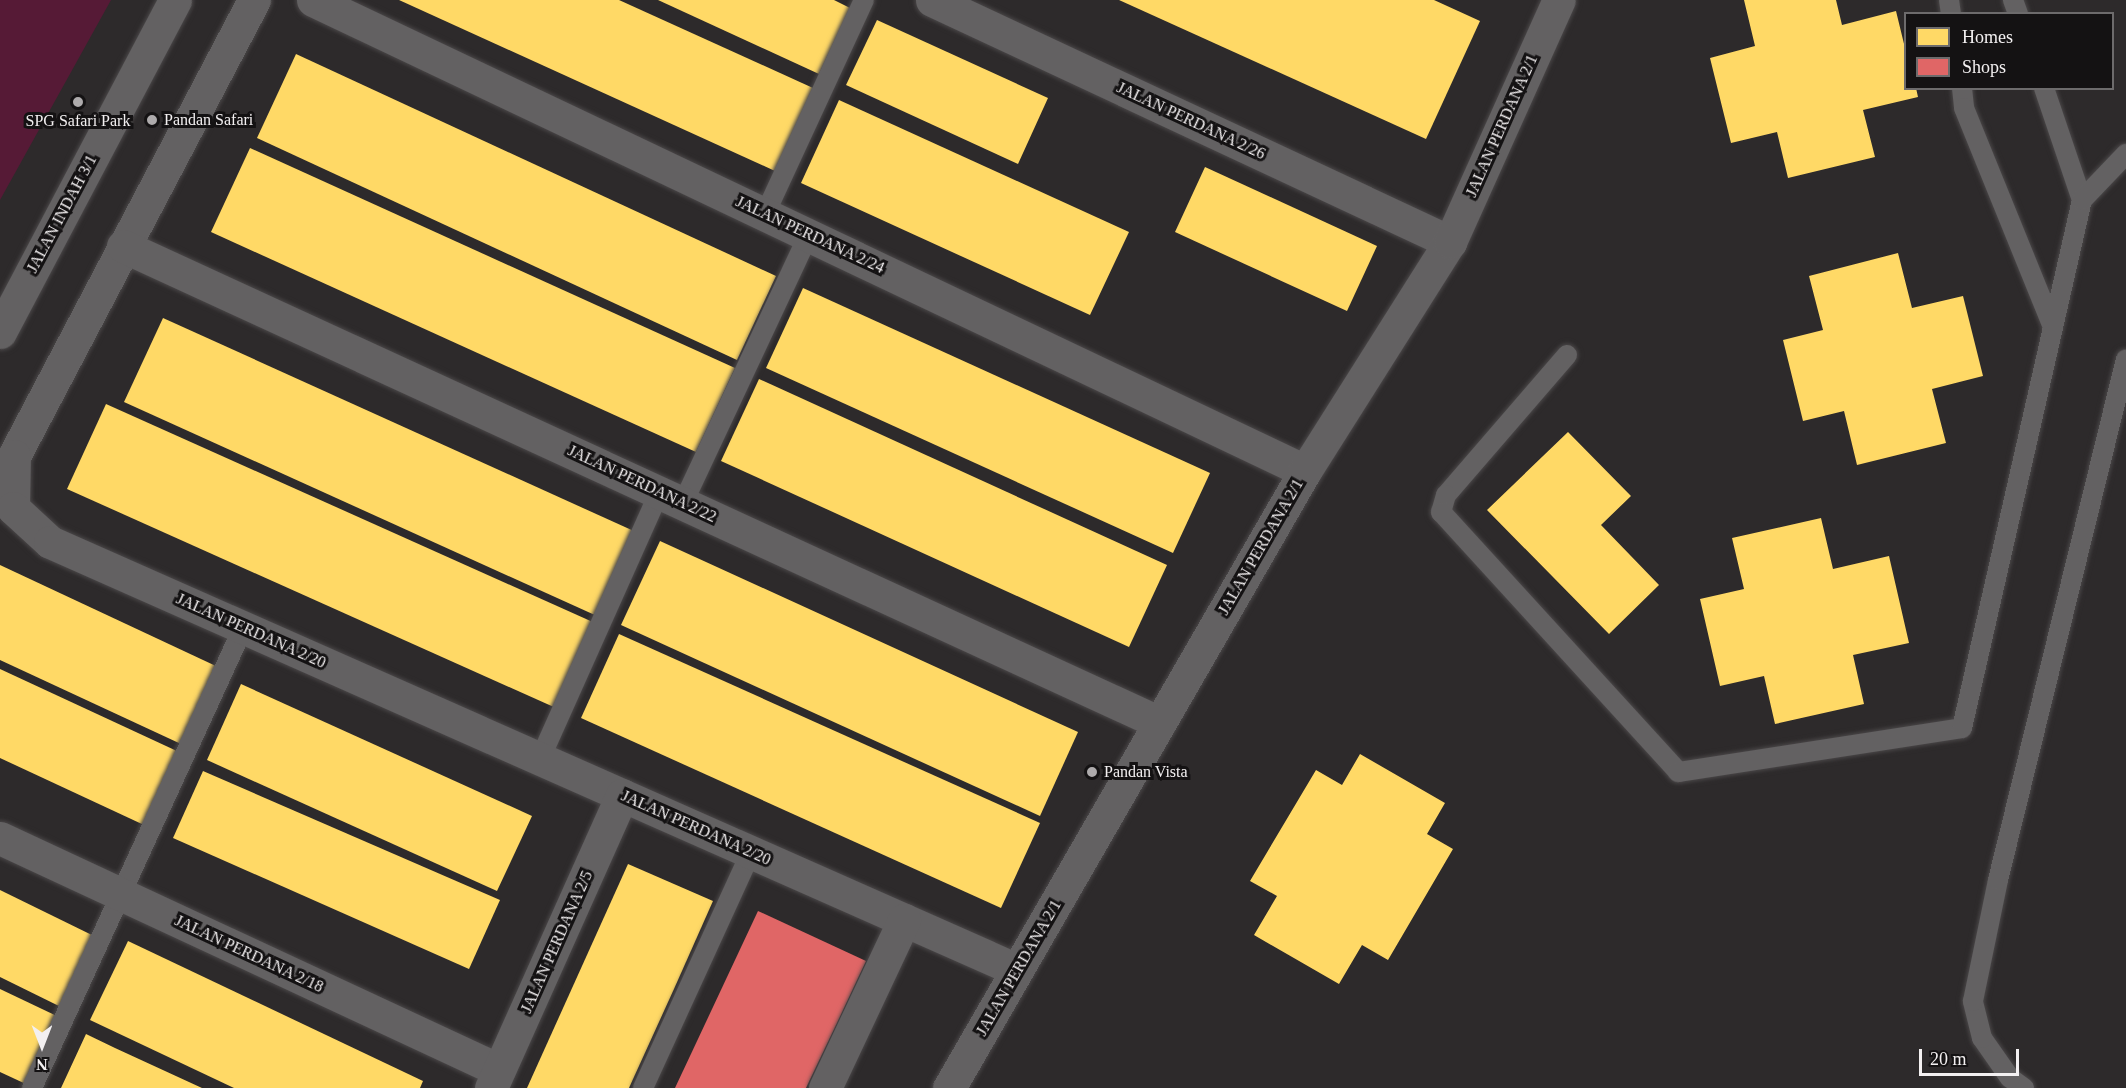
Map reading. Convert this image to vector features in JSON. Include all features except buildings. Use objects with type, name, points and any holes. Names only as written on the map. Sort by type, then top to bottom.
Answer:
[{"type":"street","name":"JALAN INDAH 3/1","points":[[0,332],[175,0]]},
{"type":"street","name":"JALAN PERDANA 2/20","points":[[254,0],[14,456],[13,508],[50,542],[1017,970]]},
{"type":"street","name":"JALAN PERDANA 2/24","points":[[313,0],[1305,471]]},
{"type":"street","name":"JALAN PERDANA 2/26","points":[[932,0],[1450,242]]},
{"type":"street","name":"JALAN PERDANA 2/1","points":[[950,1088],[1305,471],[1450,242],[1559,0]]},
{"type":"street","name":"JALAN PERDANA 2/22","points":[[123,246],[1160,723]]},
{"type":"street","name":"JALAN PERDANA 2/5","points":[[495,1079],[622,795]]},
{"type":"street","name":"JALAN PERDANA 2/18","points":[[0,838],[495,1079]]},
{"type":"street","points":[[825,1088],[904,920]]},
{"type":"lane","points":[[765,214],[864,0]]},
{"type":"lane","points":[[1962,90],[1964,108],[2053,327]]},
{"type":"lane","points":[[2045,90],[2082,200]]},
{"type":"lane","points":[[1567,355],[1446,495],[1441,512],[1678,772],[1962,728],[2082,200],[2126,154]]},
{"type":"lane","points":[[540,759],[671,498],[809,234]]},
{"type":"lane","points":[[2024,1088],[2010,1078],[1982,1038],[1973,1001],[1998,880],[2126,359]]},
{"type":"lane","points":[[32,1088],[243,628]]},
{"type":"lane","points":[[643,1088],[751,852]]},
{"type":"shaded area","points":[[0,0],[111,0],[0,200]]},
{"type":"place","name":"SPG Safari Park","points":[[78,102]]},
{"type":"place","name":"Pandan Safari","points":[[152,120]]},
{"type":"place","name":"Pandan Vista","points":[[1092,772]]}]
